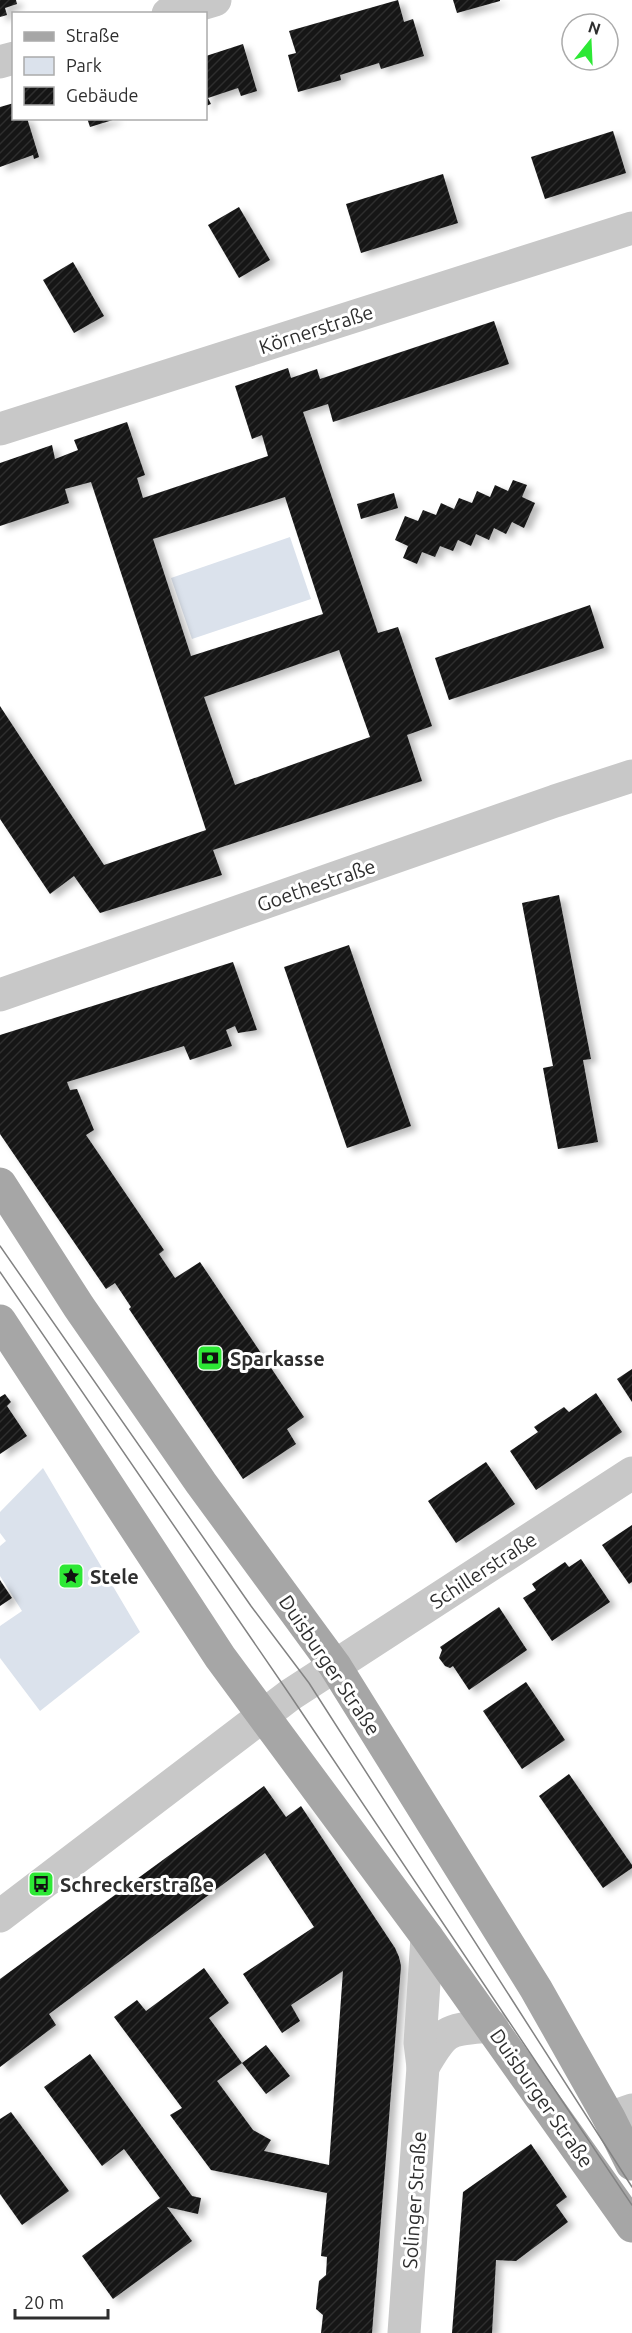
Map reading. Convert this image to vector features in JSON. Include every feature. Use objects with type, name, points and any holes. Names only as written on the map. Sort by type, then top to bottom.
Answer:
[{"type":"main road","name":"Duisburger Straße","points":[[0,1184],[78,1307],[201,1482],[335,1666],[536,1989],[620,2114],[632,2164]]},
{"type":"main road","name":"Duisburger Straße","points":[[0,1321],[220,1658],[492,2026],[632,2226]]},
{"type":"street","points":[[175,12],[215,0]]},
{"type":"street","name":"Körnerstraße","points":[[0,429],[632,228]]},
{"type":"street","name":"Goethestraße","points":[[0,995],[544,804],[632,776]]},
{"type":"street","name":"Schillerstraße","points":[[335,1666],[632,1473]]},
{"type":"street","points":[[2,1912],[263,1715],[335,1666]]},
{"type":"street","name":"Solinger Straße","points":[[404,2333],[423,2067],[420,2043],[427,1937]]},
{"type":"street","name":"Solinger Straße","points":[[423,2067],[438,2040],[455,2029],[492,2026]]},
{"type":"green space","points":[[290,537],[311,599],[192,639],[171,578]]},
{"type":"green space","points":[[43,1468],[140,1632],[40,1711],[0,1658],[0,1626],[22,1611],[0,1576],[0,1546],[6,1541],[0,1533],[0,1512]]},
{"type":"building","points":[[0,0],[16,0],[17,4],[5,8],[7,15],[0,17]]},
{"type":"building","points":[[398,0],[404,22],[413,19],[424,56],[381,69],[379,63],[340,75],[341,80],[298,92],[288,55],[296,53],[289,31]]},
{"type":"building","points":[[453,0],[500,0],[500,1],[457,13]]},
{"type":"building","points":[[243,44],[257,91],[241,96],[238,88],[208,98],[211,104],[207,106],[207,56]]},
{"type":"building","points":[[12,104],[12,120],[28,120],[39,157],[34,159],[33,155],[0,167],[0,107]]},
{"type":"building","points":[[88,120],[113,120],[90,127]]},
{"type":"building","points":[[613,131],[626,173],[545,199],[531,157]]},
{"type":"building","points":[[443,174],[458,223],[361,253],[346,204]]},
{"type":"building","points":[[239,207],[270,260],[239,278],[208,225]]},
{"type":"building","points":[[73,262],[104,316],[74,333],[43,280]]},
{"type":"building","points":[[494,321],[509,364],[333,422],[328,404],[303,412],[378,633],[398,627],[432,726],[407,735],[422,781],[213,850],[222,875],[100,913],[74,876],[50,894],[0,819],[0,706],[104,865],[206,830],[91,482],[65,489],[69,503],[0,526],[0,463],[52,445],[55,459],[78,450],[74,440],[127,422],[145,475],[137,478],[143,498],[268,456],[262,435],[252,439],[235,386],[288,368],[291,378],[317,369],[320,379]],"holes":[[[285,497],[323,614],[191,656],[153,539]],[[339,650],[370,737],[235,785],[204,697]]]},
{"type":"building","points":[[513,480],[527,485],[522,497],[535,503],[524,528],[512,522],[506,534],[494,528],[489,540],[476,534],[471,546],[458,540],[453,551],[440,546],[435,557],[422,552],[417,564],[403,558],[408,546],[395,540],[405,516],[418,521],[423,510],[436,515],[441,503],[454,509],[459,498],[472,503],[477,491],[490,497],[495,485],[508,491]]},
{"type":"building","points":[[394,493],[398,508],[361,519],[357,504]]},
{"type":"building","points":[[590,605],[604,648],[449,700],[435,658]]},
{"type":"building","points":[[559,895],[591,1059],[583,1060],[598,1142],[558,1149],[543,1068],[553,1066],[522,903]]},
{"type":"building","points":[[349,945],[411,1126],[347,1148],[284,967]]},
{"type":"building","points":[[233,962],[257,1030],[238,1033],[235,1026],[226,1030],[232,1046],[190,1060],[184,1046],[67,1082],[70,1090],[77,1089],[94,1130],[86,1135],[164,1250],[159,1254],[175,1278],[200,1262],[304,1417],[287,1429],[296,1444],[243,1479],[129,1309],[131,1307],[115,1283],[106,1289],[0,1134],[0,1035]]},
{"type":"building","points":[[632,1369],[632,1402],[617,1379]]},
{"type":"building","points":[[596,1393],[622,1432],[536,1490],[510,1451],[538,1432],[534,1427],[564,1407],[569,1412]]},
{"type":"building","points":[[5,1394],[11,1402],[7,1406],[27,1436],[0,1454],[0,1397]]},
{"type":"building","points":[[486,1462],[515,1504],[456,1543],[428,1501]]},
{"type":"building","points":[[632,1525],[632,1582],[629,1584],[602,1545]]},
{"type":"building","points":[[581,1559],[610,1602],[552,1641],[523,1598],[536,1590],[532,1584],[565,1562],[569,1567]]},
{"type":"building","points":[[0,1580],[12,1598],[0,1606]]},
{"type":"building","points":[[499,1607],[527,1650],[469,1690],[453,1666],[450,1668],[445,1666],[439,1658],[442,1650],[440,1647]]},
{"type":"building","points":[[526,1682],[565,1740],[522,1769],[483,1711]]},
{"type":"building","points":[[569,1774],[632,1865],[632,1868],[603,1888],[539,1796]]},
{"type":"building","points":[[264,1786],[286,1817],[301,1806],[395,1948],[401,1966],[372,2333],[321,2333],[323,2315],[316,2309],[319,2281],[326,2275],[327,2257],[321,2256],[327,2193],[211,2170],[170,2115],[182,2108],[114,2017],[137,2000],[146,2011],[204,1968],[229,2003],[209,2018],[242,2063],[217,2081],[253,2130],[271,2140],[264,2151],[329,2165],[343,1971],[291,2005],[300,2021],[282,2033],[243,1974],[314,1927],[265,1853],[49,2014],[56,2025],[0,2067],[0,1979]]},
{"type":"building","points":[[266,2045],[290,2076],[266,2094],[242,2063]]},
{"type":"building","points":[[90,2054],[192,2196],[201,2198],[198,2214],[167,2207],[192,2241],[113,2299],[82,2256],[160,2198],[124,2149],[102,2166],[44,2087]]},
{"type":"building","points":[[11,2112],[69,2191],[22,2225],[0,2194],[0,2119]]},
{"type":"building","points":[[531,2144],[567,2197],[556,2205],[568,2222],[516,2261],[496,2260],[492,2333],[452,2333],[463,2192]]},
{"type":"tram line","points":[[0,1246],[251,1606],[309,1683],[632,2187]]},
{"type":"tram line","points":[[0,1272],[290,1695],[632,2205]]},
{"type":"place","name":"Sparkasse","points":[[210,1358]]},
{"type":"place","name":"Stele","points":[[71,1576]]},
{"type":"place","name":"Schreckerstraße","points":[[41,1884]]}]
